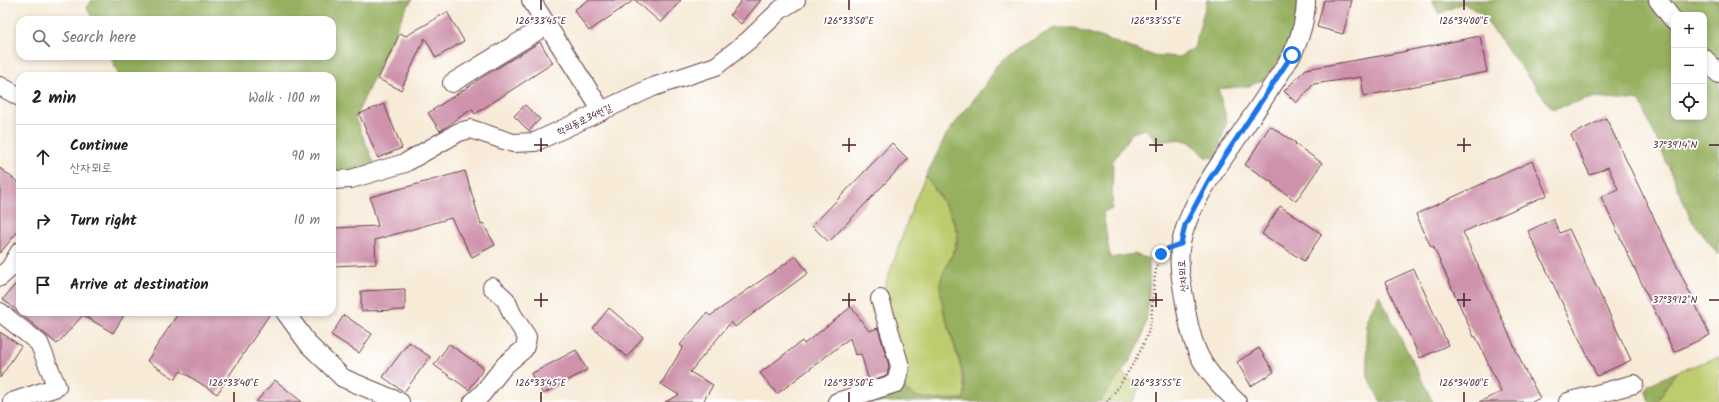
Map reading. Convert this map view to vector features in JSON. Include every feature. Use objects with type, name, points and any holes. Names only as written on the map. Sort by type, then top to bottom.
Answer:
[{"type":"street","points":[[531,0],[602,111]]},
{"type":"street","name":"학의동로34번길","points":[[336,180],[351,179],[405,163],[459,132],[471,129],[513,143],[536,142],[653,88],[716,66],[749,40],[781,9],[796,0]]},
{"type":"street","name":"산자뫼로","points":[[1238,402],[1209,373],[1199,358],[1193,341],[1182,284],[1180,265],[1181,244],[1185,225],[1209,180],[1292,55],[1299,41],[1304,23],[1306,0]]},
{"type":"street","points":[[1658,0],[1671,17]]},
{"type":"street","points":[[452,83],[547,24]]},
{"type":"street","points":[[1707,61],[1719,74]]},
{"type":"street","points":[[0,86],[16,95]]},
{"type":"street","points":[[0,277],[10,268],[16,258]]},
{"type":"street","points":[[474,402],[505,365],[524,349],[527,337],[512,314],[506,300],[492,287]]},
{"type":"street","points":[[837,402],[896,383],[900,366],[880,299]]},
{"type":"street","points":[[0,312],[39,343],[57,387],[12,402]]},
{"type":"street","points":[[289,316],[309,345],[344,378],[400,402]]},
{"type":"street","points":[[1568,402],[1634,384]]},
{"type":"street","points":[[0,401],[4,402]]},
{"type":"path","points":[[1107,402],[1137,356],[1150,326],[1156,267],[1161,254],[1169,248],[1181,244]]},
{"type":"green space","points":[[92,0],[412,0],[404,12],[355,118],[376,167],[336,174],[336,72],[117,72],[112,60],[336,60],[336,16],[91,16],[87,8]]},
{"type":"green space","points":[[1207,0],[1299,0],[1292,41],[1273,69],[1263,80],[1249,86],[1218,89],[1227,120],[1216,158],[1206,157],[1190,142],[1180,139],[1158,142],[1145,129],[1132,133],[1113,161],[1112,209],[1103,212],[1110,258],[1134,254],[1149,259],[1149,294],[1144,331],[1140,342],[1127,365],[1099,402],[859,402],[900,387],[916,397],[937,400],[964,399],[965,387],[963,374],[945,314],[940,286],[958,235],[950,212],[926,176],[946,135],[988,81],[996,66],[1018,48],[1055,28],[1074,28],[1152,55],[1179,57],[1194,48]]},
{"type":"green space","points":[[1432,0],[1719,0],[1719,255],[1692,221],[1640,101],[1596,97],[1552,109],[1481,14],[1463,3],[1439,14]]},
{"type":"green space","points":[[926,176],[950,213],[958,235],[953,253],[943,310],[960,365],[965,392],[964,399],[937,400],[916,397],[900,387],[906,382],[908,370],[884,288],[915,200]]},
{"type":"green space","points":[[1379,295],[1433,402],[1381,402],[1368,377],[1366,337],[1367,318]]},
{"type":"green space","points":[[1719,357],[1719,402],[1656,401],[1676,372]]},
{"type":"green space","points":[[1121,372],[1140,386],[1132,402],[1099,402]]},
{"type":"green space","points":[[1676,372],[1657,402],[1649,402],[1646,391],[1648,385]]},
{"type":"building","points":[[588,0],[634,0],[589,31],[574,10]]},
{"type":"building","points":[[635,0],[681,0],[661,23]]},
{"type":"building","points":[[742,0],[761,0],[741,24],[730,15]]},
{"type":"building","points":[[1324,0],[1352,0],[1343,34],[1317,27]]},
{"type":"building","points":[[447,12],[464,41],[436,58],[425,38],[401,90],[378,79],[400,33],[406,36]]},
{"type":"building","points":[[1480,36],[1487,72],[1364,96],[1361,77],[1314,84],[1296,103],[1284,91],[1306,69],[1408,51],[1406,51]]},
{"type":"building","points":[[540,42],[553,63],[475,114],[472,109],[440,131],[428,113]]},
{"type":"building","points":[[384,104],[402,148],[378,158],[359,114]]},
{"type":"building","points":[[525,105],[540,119],[529,131],[514,116]]},
{"type":"building","points":[[1606,118],[1710,335],[1674,352],[1601,197],[1618,189],[1608,167],[1590,175],[1571,135]]},
{"type":"building","points":[[1270,126],[1296,143],[1295,144],[1322,163],[1296,201],[1272,184],[1273,183],[1245,165]]},
{"type":"building","points":[[892,143],[908,159],[829,242],[812,226]]},
{"type":"building","points":[[1532,161],[1547,195],[1463,232],[1529,379],[1540,398],[1532,402],[1479,402],[1501,392],[1476,337],[1474,337],[1433,246],[1431,247],[1416,214]]},
{"type":"building","points":[[0,168],[16,181],[16,234],[0,253]]},
{"type":"building","points":[[465,171],[481,224],[483,223],[495,245],[472,257],[451,218],[375,240],[376,264],[336,266],[336,228],[378,226],[370,197]]},
{"type":"building","points":[[1280,206],[1322,234],[1304,261],[1262,234]]},
{"type":"building","points":[[1553,219],[1560,233],[1569,229],[1631,360],[1597,376],[1528,231]]},
{"type":"building","points":[[796,256],[808,273],[735,327],[731,322],[690,372],[713,385],[703,402],[665,402],[679,395],[661,384],[683,347],[680,345],[707,313],[710,316]]},
{"type":"building","points":[[1414,269],[1448,345],[1420,358],[1385,282]]},
{"type":"building","points":[[16,284],[16,310],[3,299]]},
{"type":"building","points":[[405,289],[405,310],[361,311],[361,291]]},
{"type":"building","points":[[851,307],[869,331],[878,328],[889,366],[887,375],[869,381],[861,354],[855,355],[850,338],[777,394],[760,373],[802,341],[804,344]]},
{"type":"building","points":[[609,308],[643,337],[627,357],[593,328]]},
{"type":"building","points":[[344,315],[372,334],[359,353],[331,335]]},
{"type":"building","points":[[23,316],[82,316],[57,344]]},
{"type":"building","points":[[85,316],[124,316],[113,333]]},
{"type":"building","points":[[176,316],[268,316],[217,394],[181,371],[175,379],[147,361]]},
{"type":"building","points":[[0,332],[21,346],[0,378]]},
{"type":"building","points":[[409,342],[430,357],[404,392],[383,377]]},
{"type":"building","points":[[449,344],[484,368],[469,390],[434,365]]},
{"type":"building","points":[[1259,348],[1274,372],[1251,386],[1237,362]]},
{"type":"building","points":[[576,350],[587,370],[543,394],[531,374]]},
{"type":"building","points":[[275,380],[302,402],[256,402]]},
{"type":"route","points":[[1161,254],[1169,248],[1181,244],[1185,225],[1196,202],[1292,55]]}]
